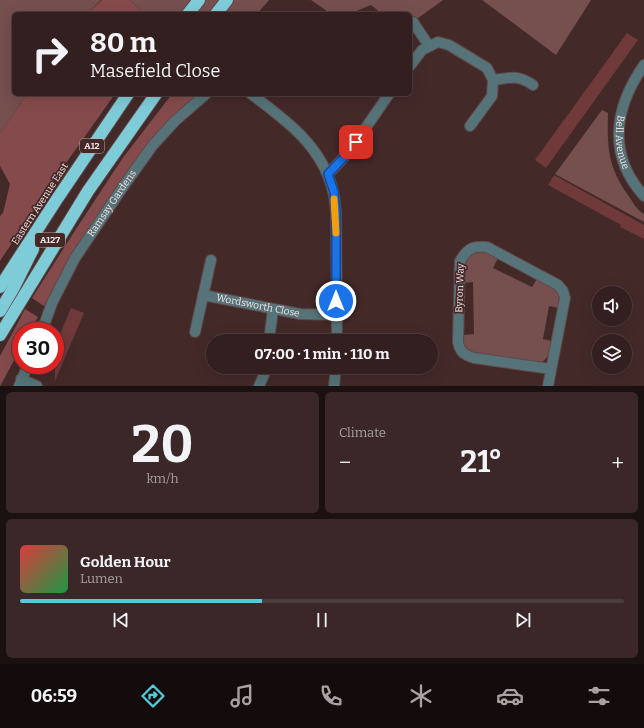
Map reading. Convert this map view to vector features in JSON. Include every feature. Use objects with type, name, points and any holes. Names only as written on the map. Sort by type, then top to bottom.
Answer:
[{"type":"highway","points":[[190,12],[199,0]]},
{"type":"highway","points":[[218,12],[227,0]]},
{"type":"highway","name":"Eastern Avenue East","points":[[0,287],[127,96]]},
{"type":"highway","name":"A12","points":[[0,335],[88,191],[155,96]]},
{"type":"highway","name":"A127","points":[[13,289],[88,191]]},
{"type":"highway","name":"A127","points":[[0,311],[13,289],[57,199]]},
{"type":"street","points":[[413,22],[429,46]]},
{"type":"street","points":[[412,63],[422,50],[438,42],[449,45],[487,68],[494,80],[492,96],[470,126]]},
{"type":"street","name":"Bell Avenue","points":[[644,65],[632,82],[626,95],[622,107],[618,131],[622,157],[627,171],[633,183],[644,196]]},
{"type":"street","points":[[494,80],[516,77],[524,79],[533,85]]},
{"type":"street","name":"Ramsay Gardens","points":[[45,322],[52,303],[75,258],[121,190],[153,145],[175,121],[204,96]]},
{"type":"street","points":[[254,96],[300,133],[316,152],[328,174],[334,192],[336,212],[337,334]]},
{"type":"street","points":[[328,174],[349,152],[388,96]]},
{"type":"street","name":"Byron Way","points":[[548,386],[565,298],[563,291],[558,285],[487,247],[477,246],[466,251],[460,260],[458,342],[460,350],[466,356],[474,358],[551,369]]},
{"type":"street","name":"Wordsworth Close","points":[[195,332],[211,260]]},
{"type":"street","name":"Wordsworth Close","points":[[203,295],[300,314],[336,315]]},
{"type":"street","points":[[269,334],[273,309]]},
{"type":"street","points":[[259,386],[264,374]]},
{"type":"street","points":[[334,386],[335,374]]},
{"type":"street","points":[[20,383],[37,386]]},
{"type":"shaded area","points":[[0,0],[101,0],[89,12],[12,12],[12,96],[26,96],[0,133]]},
{"type":"shaded area","points":[[102,0],[130,0],[142,12],[89,12]]},
{"type":"shaded area","points":[[130,0],[269,0],[259,12],[142,12]]},
{"type":"shaded area","points":[[311,0],[443,0],[412,23],[412,12],[380,12],[371,5],[354,12],[328,12]]},
{"type":"shaded area","points":[[482,0],[591,0],[556,55]]},
{"type":"shaded area","points":[[26,96],[114,96],[54,180],[0,261],[0,216],[3,213],[10,184],[0,166],[0,133]]},
{"type":"shaded area","points":[[170,96],[195,96],[158,134],[81,243],[44,306],[32,298],[122,159]]},
{"type":"shaded area","points":[[602,110],[608,113],[608,138],[610,158],[613,167],[623,187],[638,209],[644,214],[644,222],[555,174]]},
{"type":"shaded area","points":[[482,251],[498,258],[493,268],[532,287],[537,279],[557,289],[561,299],[559,308],[549,306],[543,339],[552,341],[550,353],[542,362],[478,355],[469,352],[463,346],[463,335],[474,334],[473,282],[463,283],[465,266],[471,255]]},
{"type":"shaded area","points":[[25,309],[38,317],[35,322],[18,322]]},
{"type":"shaded area","points":[[12,333],[12,364],[0,386],[0,356]]},
{"type":"building","points":[[627,33],[638,40],[546,168],[535,160]]},
{"type":"building","points":[[554,175],[644,225],[644,239],[620,227],[621,225],[548,185]]},
{"type":"building","points":[[71,308],[84,313],[64,360],[64,325]]},
{"type":"building","points":[[55,374],[58,374],[55,381]]},
{"type":"slow traffic","points":[[334,199],[336,212],[336,233]]},
{"type":"route","points":[[336,301],[336,212],[334,192],[328,174],[349,152],[356,142]]}]
